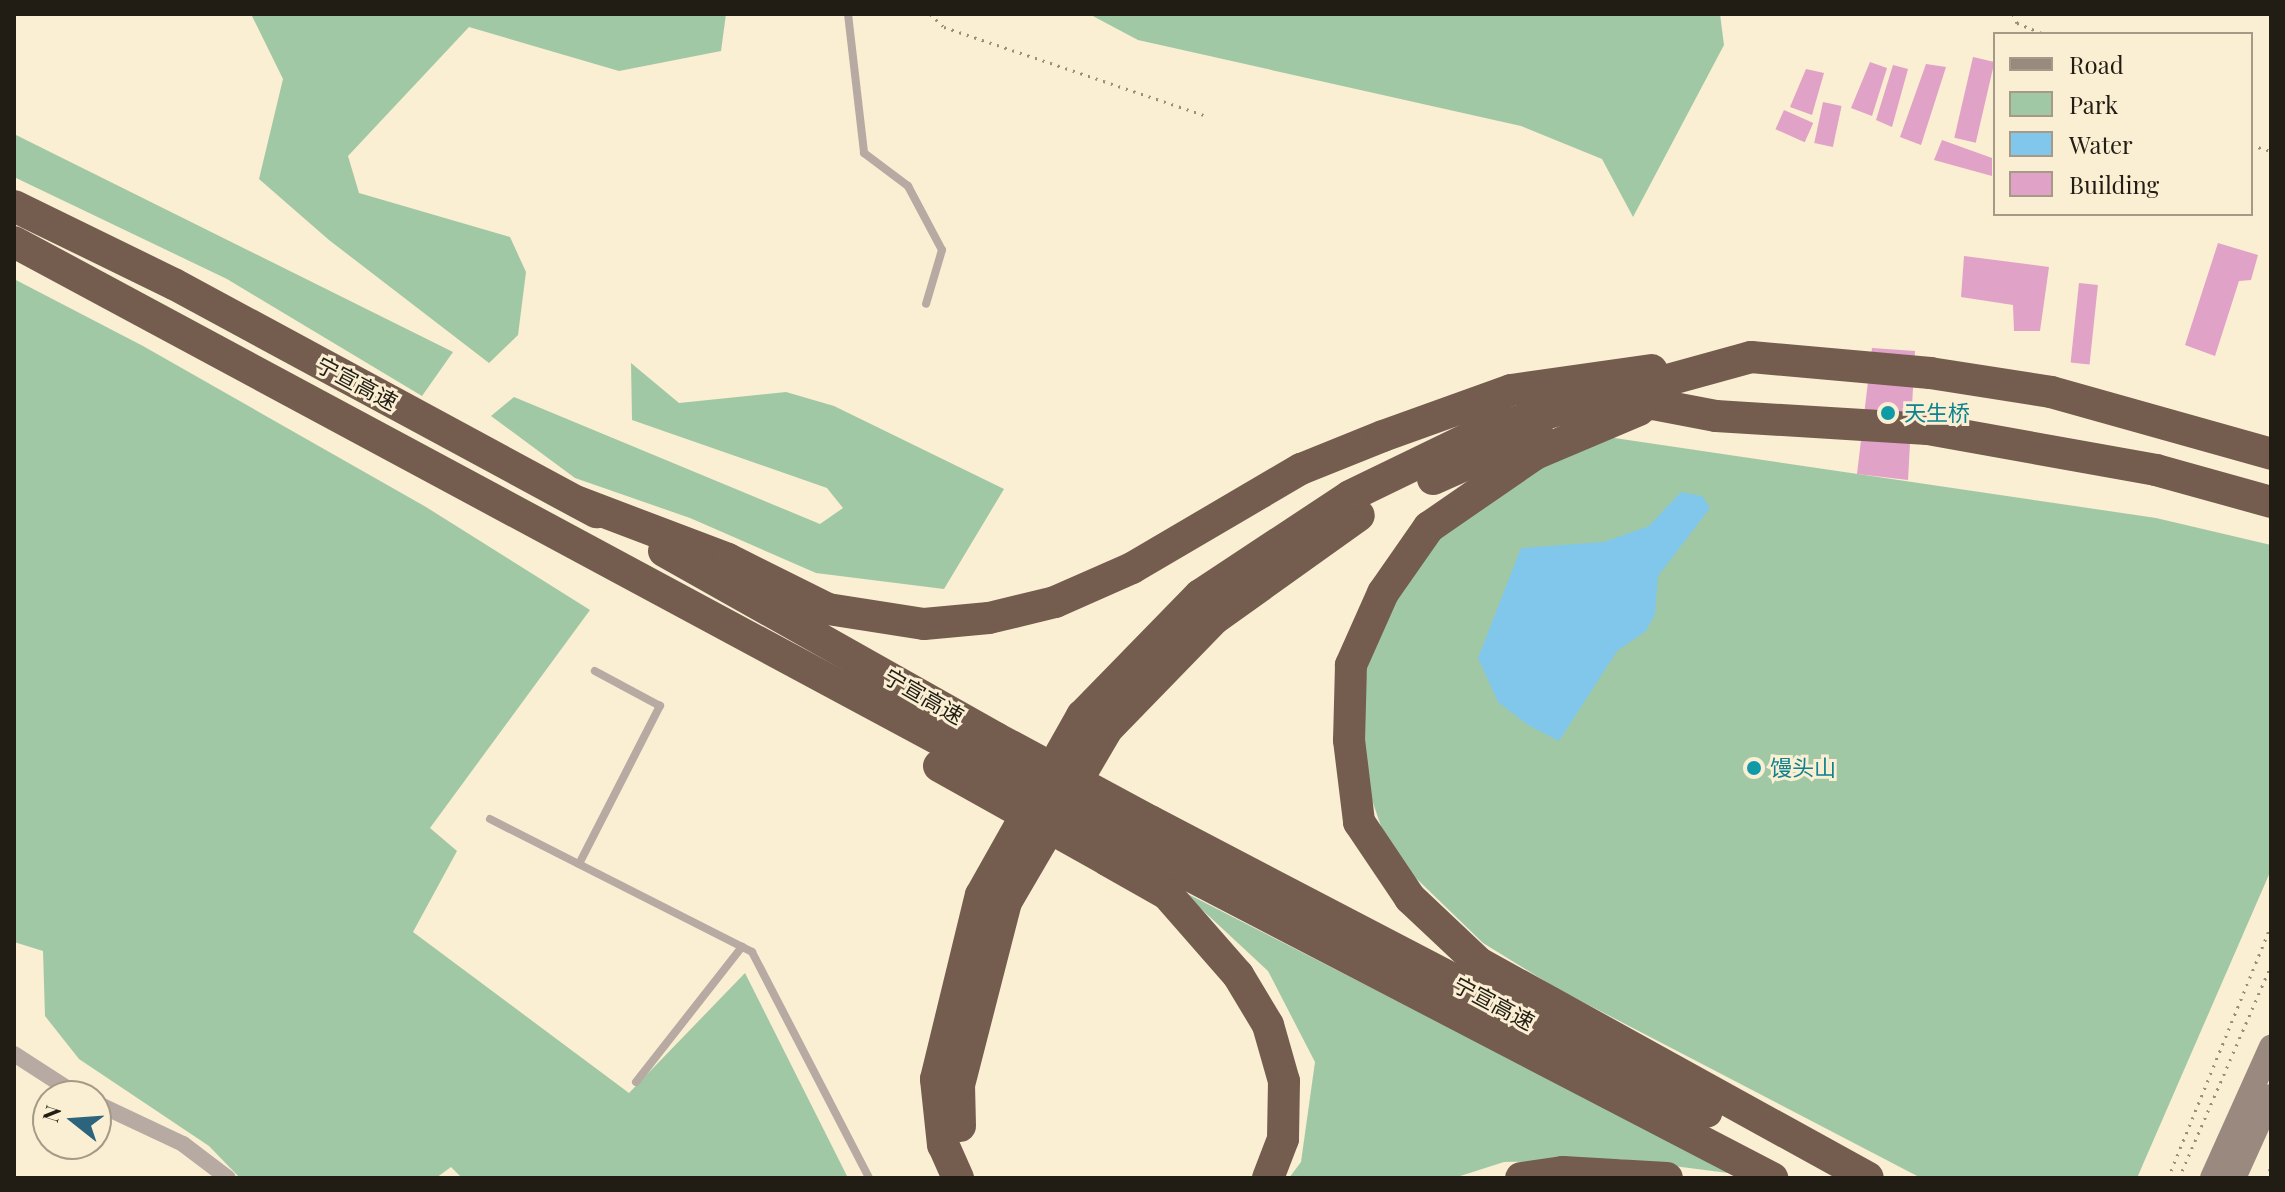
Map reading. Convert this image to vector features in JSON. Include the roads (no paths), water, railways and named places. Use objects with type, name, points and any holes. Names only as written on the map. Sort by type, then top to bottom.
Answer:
[{"type":"highway","name":"宁宣高速","points":[[14,206],[174,284],[578,502],[989,750]]},
{"type":"highway","name":"宁宣高速","points":[[14,242],[652,583],[989,750],[1772,1178]]},
{"type":"highway","points":[[958,1178],[943,1145],[936,1079],[981,895],[1082,716],[1200,595],[1350,496],[1486,430],[1695,369],[1751,357],[1993,382],[2078,398],[2271,454]]},
{"type":"highway","points":[[578,502],[728,559],[828,609],[924,624],[989,618],[1055,602],[1132,568],[1301,469],[1511,390],[1620,371],[1695,369]]},
{"type":"highway","points":[[1653,404],[1535,454],[1429,527],[1383,593],[1351,665],[1349,740],[1359,822],[1410,898],[1479,963],[1868,1178]]},
{"type":"highway","points":[[975,1178],[960,1136],[959,1085],[1006,902],[1107,729],[1214,619],[1365,510],[1577,417],[1653,404],[1716,416],[1928,429],[2156,470],[2271,502]]},
{"type":"highway","points":[[652,583],[939,766],[1167,894],[1238,975],[1268,1025],[1284,1081],[1283,1139],[1268,1178]]},
{"type":"highway","name":"宁宣高速","points":[[1144,834],[1839,1178]]},
{"type":"highway","points":[[1521,1178],[1563,1172],[1667,1178]]},
{"type":"main road","points":[[2212,1178],[2271,1047]]},
{"type":"main road","points":[[2234,1178],[2271,1096]]},
{"type":"street","points":[[14,1054],[54,1080]]},
{"type":"street","points":[[112,1111],[183,1144],[228,1178]]},
{"type":"lane","points":[[848,14],[864,153],[908,186],[942,250],[926,304]]},
{"type":"lane","points":[[579,864],[660,706],[595,671]]},
{"type":"lane","points":[[490,819],[752,952],[869,1178]]},
{"type":"lane","points":[[636,1082],[742,947]]},
{"type":"water","points":[[1681,492],[1702,496],[1710,508],[1658,576],[1655,614],[1646,631],[1617,651],[1559,741],[1528,725],[1498,702],[1478,658],[1521,548],[1604,542],[1649,526]]},
{"type":"place","name":"天生桥","points":[[1888,413]]},
{"type":"place","name":"馒头山","points":[[1754,768]]}]
